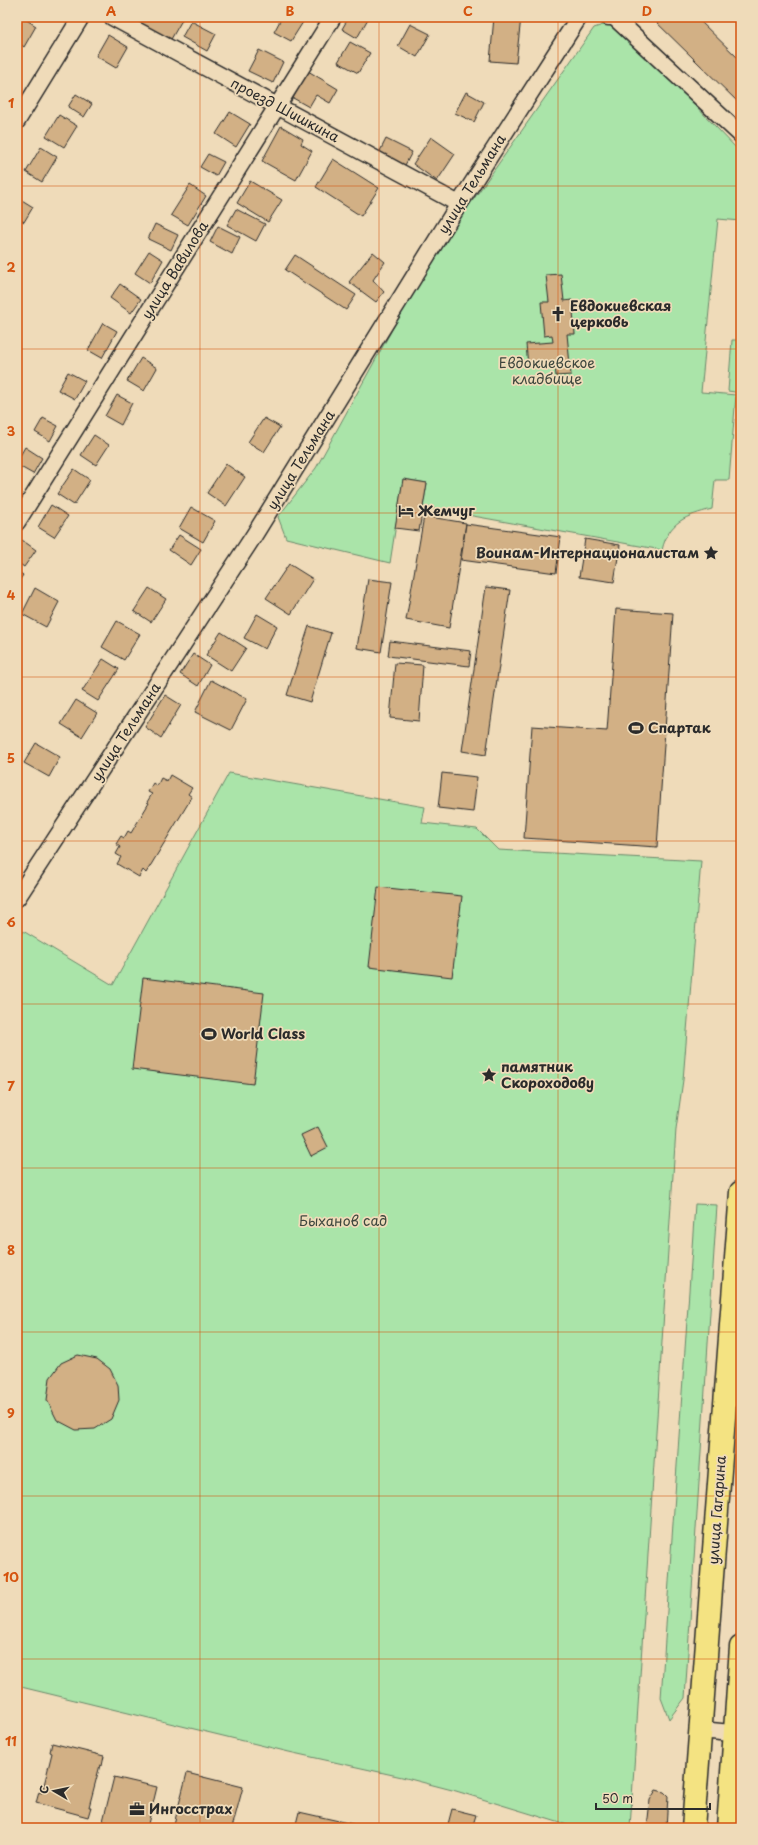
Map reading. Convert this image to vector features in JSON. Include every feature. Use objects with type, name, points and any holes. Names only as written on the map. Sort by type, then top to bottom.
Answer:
[{"type":"main road","name":"улица Гагарина","points":[[693,1828],[700,1730],[737,1315],[741,1192]]},
{"type":"main road","points":[[728,1828],[738,1734],[741,1647]]},
{"type":"street","points":[[17,121],[81,17]]},
{"type":"street","name":"проезд Шишкина","points":[[112,17],[278,105],[459,204]]},
{"type":"street","name":"улица Вавилова","points":[[17,522],[333,17]]},
{"type":"street","name":"улица Тельмана","points":[[17,898],[253,537],[459,204],[579,17]]},
{"type":"street","points":[[608,17],[614,17],[741,135]]},
{"type":"street","points":[[700,1730],[738,1734]]},
{"type":"green space","name":"Евдокиевское кладбище","points":[[614,21],[741,153],[741,221],[718,219],[701,392],[736,395],[729,480],[715,480],[712,509],[694,514],[680,521],[669,532],[662,550],[423,507],[427,483],[403,479],[390,563],[286,538],[278,517],[316,468],[428,264],[594,28]]},
{"type":"green space","points":[[732,340],[741,340],[741,393],[728,391]]},
{"type":"green space","name":"Быханов сад","points":[[229,773],[425,807],[422,823],[477,829],[498,850],[701,861],[683,1080],[676,1129],[630,1828],[577,1828],[456,1791],[402,1777],[289,1752],[17,1686],[17,941],[23,931],[113,985]]},
{"type":"green space","points":[[695,1204],[717,1205],[685,1698],[669,1719],[661,1698]]},
{"type":"building","points":[[17,17],[22,17],[36,26],[24,47],[17,42]]},
{"type":"building","points":[[143,17],[176,17],[182,20],[170,41],[139,23]]},
{"type":"building","points":[[282,17],[294,17],[303,22],[291,41],[274,32]]},
{"type":"building","points":[[349,17],[369,17],[357,38],[342,29]]},
{"type":"building","points":[[494,17],[521,17],[516,63],[490,61]]},
{"type":"building","points":[[651,17],[696,17],[741,61],[741,105]]},
{"type":"building","points":[[191,21],[216,34],[207,51],[182,37]]},
{"type":"building","points":[[410,24],[430,34],[417,57],[398,46]]},
{"type":"building","points":[[108,35],[128,47],[116,68],[96,56]]},
{"type":"building","points":[[350,42],[370,53],[358,73],[338,62]]},
{"type":"building","points":[[259,50],[283,62],[273,83],[248,71]]},
{"type":"building","points":[[308,71],[338,89],[330,103],[316,95],[309,107],[293,98]]},
{"type":"building","points":[[466,92],[484,102],[474,122],[455,113]]},
{"type":"building","points":[[76,94],[92,104],[84,117],[68,107]]},
{"type":"building","points":[[230,112],[250,124],[236,147],[216,134]]},
{"type":"building","points":[[59,115],[77,126],[64,147],[46,136]]},
{"type":"building","points":[[281,126],[303,139],[301,144],[312,151],[296,180],[262,161]]},
{"type":"building","points":[[431,137],[455,154],[437,181],[413,164]]},
{"type":"building","points":[[386,139],[412,152],[404,167],[378,155]]},
{"type":"building","points":[[41,147],[57,157],[42,182],[26,172]]},
{"type":"building","points":[[208,154],[224,162],[216,176],[200,167]]},
{"type":"building","points":[[333,159],[379,188],[361,216],[316,187]]},
{"type":"building","points":[[250,181],[282,200],[268,222],[237,203]]},
{"type":"building","points":[[190,185],[206,196],[188,225],[171,215]]},
{"type":"building","points":[[17,197],[33,207],[24,222],[17,218]]},
{"type":"building","points":[[236,209],[265,224],[256,241],[227,225]]},
{"type":"building","points":[[155,224],[178,235],[171,250],[148,239]]},
{"type":"building","points":[[218,226],[240,237],[232,254],[210,242]]},
{"type":"building","points":[[149,251],[163,260],[150,283],[135,273]]},
{"type":"building","points":[[373,252],[385,262],[373,280],[384,292],[376,302],[349,282]]},
{"type":"building","points":[[295,255],[356,295],[346,310],[285,270]]},
{"type":"building","name":"Евдокиевская церковь","points":[[561,274],[564,301],[572,300],[575,334],[567,334],[571,375],[556,376],[555,364],[528,366],[526,344],[553,342],[552,335],[544,336],[541,302],[549,302],[546,275]]},
{"type":"building","points":[[120,284],[141,299],[131,313],[110,298]]},
{"type":"building","points":[[103,323],[117,331],[102,358],[88,350]]},
{"type":"building","points":[[141,358],[157,368],[144,391],[127,381]]},
{"type":"building","points":[[68,372],[85,381],[75,399],[58,390]]},
{"type":"building","points":[[117,395],[132,403],[121,425],[105,416]]},
{"type":"building","points":[[43,418],[58,426],[50,441],[35,432]]},
{"type":"building","points":[[264,418],[280,427],[264,452],[248,442]]},
{"type":"building","points":[[94,435],[109,445],[96,465],[81,455]]},
{"type":"building","points":[[25,447],[42,458],[33,474],[17,465],[17,461]]},
{"type":"building","points":[[226,464],[245,477],[226,506],[207,493]]},
{"type":"building","points":[[74,469],[90,480],[74,505],[57,494]]},
{"type":"building","points":[[403,479],[427,483],[419,531],[395,528]]},
{"type":"building","points":[[51,505],[68,516],[54,537],[38,527]]},
{"type":"building","points":[[191,507],[215,521],[203,542],[179,528]]},
{"type":"building","points":[[424,516],[466,523],[449,628],[406,620]]},
{"type":"building","points":[[466,524],[561,537],[556,573],[461,560]]},
{"type":"building","points":[[179,535],[201,549],[191,565],[169,550]]},
{"type":"building","points":[[585,539],[620,545],[614,582],[579,577]]},
{"type":"building","points":[[22,540],[36,550],[24,567],[17,562],[17,548]]},
{"type":"building","points":[[289,564],[313,579],[291,614],[266,598]]},
{"type":"building","points":[[17,571],[23,575],[17,584]]},
{"type":"building","points":[[368,579],[392,582],[381,652],[357,648]]},
{"type":"building","points":[[486,587],[510,590],[486,755],[462,751]]},
{"type":"building","points":[[35,588],[59,602],[46,627],[22,614]]},
{"type":"building","points":[[149,588],[166,599],[151,622],[134,611]]},
{"type":"building","name":"Спартак","points":[[616,609],[673,613],[657,847],[524,838],[532,726],[607,731]]},
{"type":"building","points":[[257,614],[277,626],[265,649],[244,638]]},
{"type":"building","points":[[117,621],[140,634],[124,660],[102,647]]},
{"type":"building","points":[[309,626],[331,633],[310,702],[287,695]]},
{"type":"building","points":[[221,632],[246,648],[231,671],[206,655]]},
{"type":"building","points":[[390,641],[471,651],[469,666],[388,656]]},
{"type":"building","points":[[193,654],[210,665],[198,686],[180,674]]},
{"type":"building","points":[[103,659],[119,669],[98,701],[82,691]]},
{"type":"building","points":[[395,663],[423,665],[419,721],[390,718]]},
{"type":"building","points":[[211,680],[247,699],[231,730],[195,712]]},
{"type":"building","points":[[165,695],[181,705],[161,738],[145,727]]},
{"type":"building","points":[[76,700],[97,713],[82,737],[61,724]]},
{"type":"building","points":[[36,743],[60,757],[49,777],[24,763]]},
{"type":"building","points":[[442,773],[477,777],[473,812],[438,808]]},
{"type":"building","points":[[170,775],[192,788],[188,794],[192,797],[146,873],[143,870],[139,877],[117,864],[121,857],[116,854],[120,847],[116,844],[121,836],[124,838],[128,831],[131,833],[149,803],[147,802],[152,794],[148,792],[153,783],[157,786],[161,778],[167,781]]},
{"type":"building","points":[[378,887],[462,896],[452,977],[369,967]]},
{"type":"building","points":[[143,978],[264,993],[253,1084],[132,1069]]},
{"type":"building","points":[[318,1127],[328,1147],[311,1156],[301,1135]]},
{"type":"building","points":[[78,1355],[97,1359],[110,1369],[118,1385],[119,1400],[111,1419],[95,1429],[76,1430],[57,1420],[47,1400],[50,1378],[61,1363]]},
{"type":"building","points":[[52,1743],[104,1756],[102,1766],[100,1765],[89,1807],[91,1807],[88,1817],[36,1803],[39,1792],[42,1793],[52,1753],[50,1752]]},
{"type":"building","points":[[187,1773],[243,1787],[232,1828],[173,1828]]},
{"type":"building","points":[[114,1777],[157,1787],[147,1828],[130,1828],[103,1821]]},
{"type":"building","points":[[656,1790],[664,1792],[668,1796],[666,1828],[647,1828],[650,1800]]},
{"type":"building","points":[[452,1809],[476,1815],[472,1828],[447,1828]]},
{"type":"building","points":[[299,1812],[361,1826],[360,1828],[295,1828]]},
{"type":"place","name":"Евдокиевская церковь","points":[[558,314]]},
{"type":"place","name":"Жемчуг","points":[[406,511]]},
{"type":"place","name":"Воинам-Интернационалистам","points":[[711,553]]},
{"type":"place","name":"Спартак","points":[[636,728]]},
{"type":"place","name":"World Class","points":[[209,1034]]},
{"type":"place","name":"памятник Скороходову","points":[[489,1075]]},
{"type":"place","name":"Ингосстрах","points":[[137,1809]]}]
